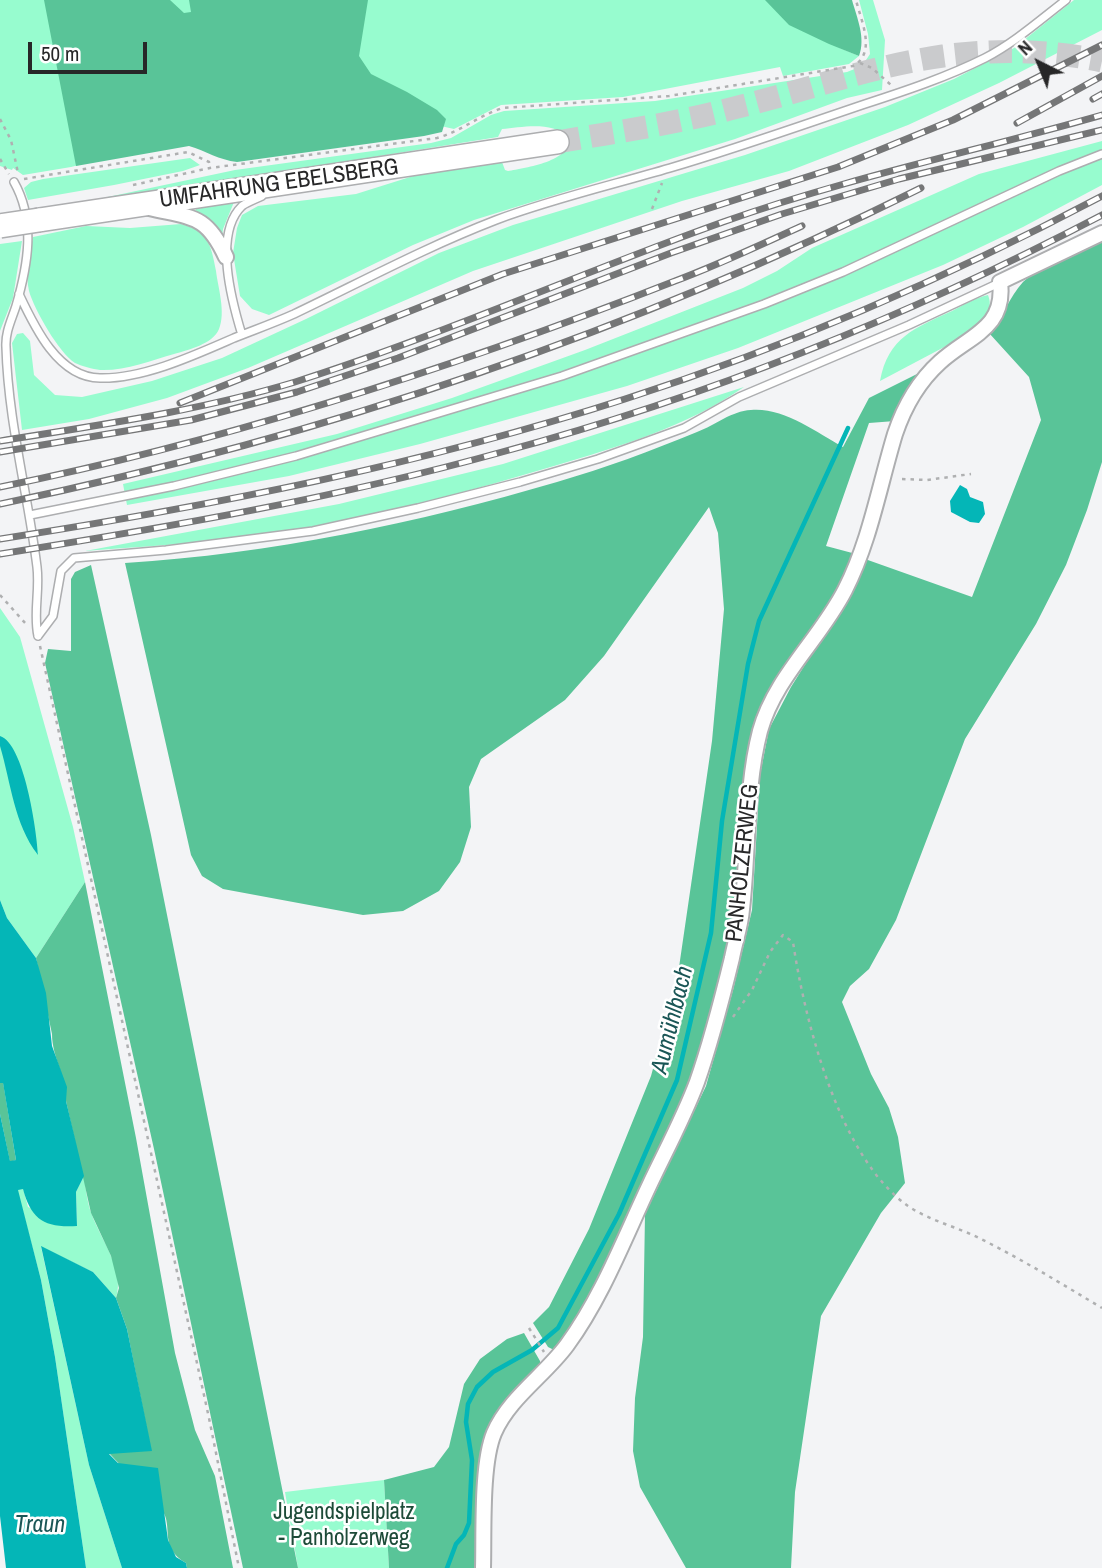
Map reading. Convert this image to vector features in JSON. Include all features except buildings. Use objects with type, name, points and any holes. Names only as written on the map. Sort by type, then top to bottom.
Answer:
[{"type":"main road","name":"UMFAHRUNG EBELSBERG","points":[[0,226],[558,142]]},
{"type":"street","points":[[138,205],[198,219],[208,226],[226,257]]},
{"type":"street","points":[[1000,282],[1102,233]]},
{"type":"street","name":"PANHOLZERWEG","points":[[482,1568],[487,1465],[493,1436],[502,1418],[567,1345],[591,1307],[696,1084],[715,1022],[742,912],[752,776],[761,728],[782,683],[844,593],[855,569],[873,519],[896,431],[909,399],[939,363],[992,322],[1001,303],[1000,282]]},
{"type":"lane","points":[[19,294],[35,325],[57,357],[88,377],[124,375],[178,362],[290,316],[435,244],[499,219],[678,166],[897,93],[984,59],[1008,45],[1066,0]]},
{"type":"lane","points":[[30,515],[174,486],[296,456],[562,376],[764,304],[843,272],[927,235],[1021,188],[1102,154]]},
{"type":"lane","points":[[242,335],[235,313],[226,257],[233,220],[242,206],[258,198],[319,178]]},
{"type":"lane","points":[[14,182],[22,197],[29,231],[25,272],[6,345],[13,427],[38,571],[35,616],[37,632]]},
{"type":"lane","points":[[37,632],[53,616],[61,571],[74,558],[191,547],[313,531],[418,509],[531,479],[610,455],[684,428],[739,397],[909,325],[1000,282]]},
{"type":"path","points":[[14,182],[188,152],[209,162],[210,168],[425,140],[454,133],[503,108],[669,96],[844,69],[860,63],[865,57],[866,48],[856,0]]},
{"type":"path","points":[[860,63],[883,77],[897,93]]},
{"type":"path","points":[[0,119],[15,154],[18,173],[14,182]]},
{"type":"path","points":[[0,159],[14,182]]},
{"type":"path","points":[[652,209],[663,182]]},
{"type":"path","points":[[902,479],[927,480],[971,474]]},
{"type":"path","points":[[0,595],[19,618],[37,632],[203,1391],[239,1568]]},
{"type":"path","points":[[715,1022],[732,1018],[752,990],[770,952],[783,935],[793,942],[803,1001],[837,1107],[873,1171],[910,1208],[978,1237],[1102,1308]]},
{"type":"path","points":[[529,1328],[543,1351]]},
{"type":"green space","points":[[0,0],[829,0],[840,48],[859,56],[849,64],[783,76],[780,67],[623,97],[501,105],[454,129],[432,124],[191,136],[71,167],[23,175],[13,168],[12,170],[0,166]]},
{"type":"green space","points":[[44,0],[170,0],[184,13],[191,12],[189,0],[368,0],[359,56],[371,74],[437,110],[446,119],[442,132],[237,162],[189,146],[76,166]]},
{"type":"green space","points":[[765,0],[852,0],[861,35],[859,56],[789,25]]},
{"type":"green space","points":[[859,0],[873,0],[885,40],[882,90],[847,98],[735,139],[474,220],[413,245],[269,315],[252,309],[240,296],[233,253],[242,215],[258,206],[356,194],[426,172],[502,162],[508,171],[536,165],[564,152],[568,137],[546,127],[502,129],[498,137],[56,208],[235,170],[431,143],[451,138],[491,115],[504,111],[655,101],[847,72],[862,66],[870,54]]},
{"type":"green space","points":[[1074,0],[1102,0],[1102,30],[999,83],[908,125],[789,171],[682,201],[473,271],[248,368],[167,398],[89,419],[22,430],[12,343],[17,334],[23,333],[30,341],[34,375],[55,395],[82,397],[152,381],[222,358],[439,253],[513,225],[745,155],[885,107],[954,79],[1014,48]]},
{"type":"green space","points":[[1102,141],[1102,185],[943,265],[738,348],[627,386],[420,444],[289,476],[127,505],[123,484],[337,434],[452,398],[585,350],[743,288],[777,271],[812,248],[979,174]]},
{"type":"green space","points":[[190,158],[200,165],[114,185],[28,200],[24,188],[31,182],[43,179]]},
{"type":"green space","points":[[234,202],[222,238],[212,222],[195,212],[196,209]]},
{"type":"green space","points":[[181,224],[197,230],[210,246],[222,308],[221,322],[216,334],[193,348],[128,367],[100,370],[75,363],[48,330],[29,291],[28,271],[33,237],[86,226],[130,228]]},
{"type":"green space","points":[[1102,239],[1102,462],[1087,510],[1066,565],[1036,624],[965,739],[896,920],[869,969],[850,986],[842,1002],[871,1074],[889,1108],[898,1137],[905,1183],[881,1213],[821,1316],[795,1492],[791,1568],[686,1568],[640,1487],[633,1451],[635,1398],[643,1337],[645,1214],[706,1086],[733,990],[752,910],[760,775],[769,729],[791,687],[848,596],[865,559],[972,597],[1041,420],[1029,377],[989,333],[1014,294],[1029,277]]},
{"type":"green space","points":[[22,241],[13,298],[0,331],[0,244]]},
{"type":"green space","points":[[988,295],[988,312],[967,335],[880,381],[889,354],[905,336],[926,323]]},
{"type":"green space","points":[[927,369],[895,421],[869,423],[826,546],[856,554],[839,592],[803,647],[776,681],[756,728],[738,911],[692,1081],[587,1306],[556,1351],[548,1347],[533,1323],[549,1307],[589,1229],[651,1076],[677,981],[712,741],[724,609],[718,533],[709,507],[604,656],[565,700],[481,759],[469,787],[471,827],[460,862],[439,891],[403,911],[363,915],[223,889],[202,876],[191,855],[125,563],[180,559],[289,544],[451,511],[610,465],[744,411],[763,410],[787,416],[843,447],[869,398]]},
{"type":"green space","points":[[744,387],[699,413],[628,443],[525,475],[407,506],[317,526],[260,535],[85,551],[339,504],[503,464]]},
{"type":"green space","points":[[91,565],[151,835],[298,1568],[243,1568],[154,1149],[45,663],[48,649],[71,651],[71,579],[75,572]]},
{"type":"green space","points":[[0,608],[20,637],[73,827],[85,882],[36,958],[7,918],[0,900]]},
{"type":"green space","points":[[85,882],[175,1353],[195,1430],[215,1476],[233,1568],[187,1568],[186,1563],[177,1557],[169,1544],[167,1523],[162,1510],[109,1453],[151,1450],[127,1329],[116,1298],[119,1288],[111,1256],[91,1213],[36,958]]},
{"type":"green space","points":[[3,1082],[16,1160],[10,1162],[0,1114],[0,1083]]},
{"type":"green space","points":[[84,1176],[90,1210],[115,1266],[118,1287],[116,1298],[93,1272],[41,1247],[89,1465],[122,1568],[86,1568],[41,1280],[17,1189],[23,1188],[28,1207],[77,1225],[76,1192]]},
{"type":"green space","points":[[524,1333],[540,1361],[540,1370],[497,1416],[478,1568],[389,1568],[384,1480],[434,1467],[449,1447],[464,1384],[480,1359],[507,1339]]},
{"type":"green space","name":"Jugendspielplatz - Panholzerweg","points":[[384,1480],[389,1568],[298,1568],[285,1492]]},
{"type":"water","points":[[960,485],[967,489],[970,497],[983,502],[985,514],[979,523],[970,522],[951,512],[950,501]]},
{"type":"water","points":[[0,736],[16,754],[22,770],[32,809],[38,855],[18,817],[0,746]]},
{"type":"water","points":[[0,900],[7,918],[36,958],[46,993],[52,1046],[67,1087],[66,1101],[84,1176],[76,1192],[77,1226],[56,1225],[41,1219],[30,1208],[23,1189],[18,1190],[41,1280],[55,1357],[86,1568],[6,1568],[0,1516],[0,1114],[10,1161],[16,1160],[3,1083],[0,1083]]},
{"type":"water","name":"Traun","points":[[41,1246],[93,1272],[116,1298],[127,1329],[152,1451],[109,1454],[118,1463],[158,1468],[168,1540],[176,1557],[186,1563],[187,1568],[122,1568],[89,1465]]},
{"type":"waterway","name":"Aumühlbach","points":[[447,1568],[456,1544],[469,1523],[472,1460],[466,1422],[468,1404],[477,1387],[493,1372],[532,1350],[558,1328],[619,1214],[677,1080],[711,933],[722,821],[748,664],[759,621],[848,428]]},
{"type":"tunnel","points":[[557,142],[688,119],[916,60],[982,52],[1023,52],[1102,61]]},
{"type":"railway","points":[[180,403],[503,274],[838,167],[953,120],[1102,45]]},
{"type":"railway","points":[[1017,123],[1102,76]]},
{"type":"railway","points":[[1093,99],[1102,94]]},
{"type":"railway","points":[[0,441],[186,409],[295,382],[403,345],[770,206],[864,178],[1102,115]]},
{"type":"railway","points":[[0,452],[191,420],[297,392],[398,358],[671,253],[782,214],[899,179],[1102,130]]},
{"type":"railway","points":[[0,504],[237,447],[471,376],[699,289],[811,241],[921,188]]},
{"type":"railway","points":[[0,539],[237,498],[393,464],[548,423],[687,378],[808,333],[927,282],[1102,196]]},
{"type":"railway","points":[[0,554],[190,522],[378,484],[580,430],[733,379],[808,350],[957,286],[1102,215]]},
{"type":"railway","points":[[0,487],[172,447],[342,399],[426,372],[691,275],[802,226]]}]
